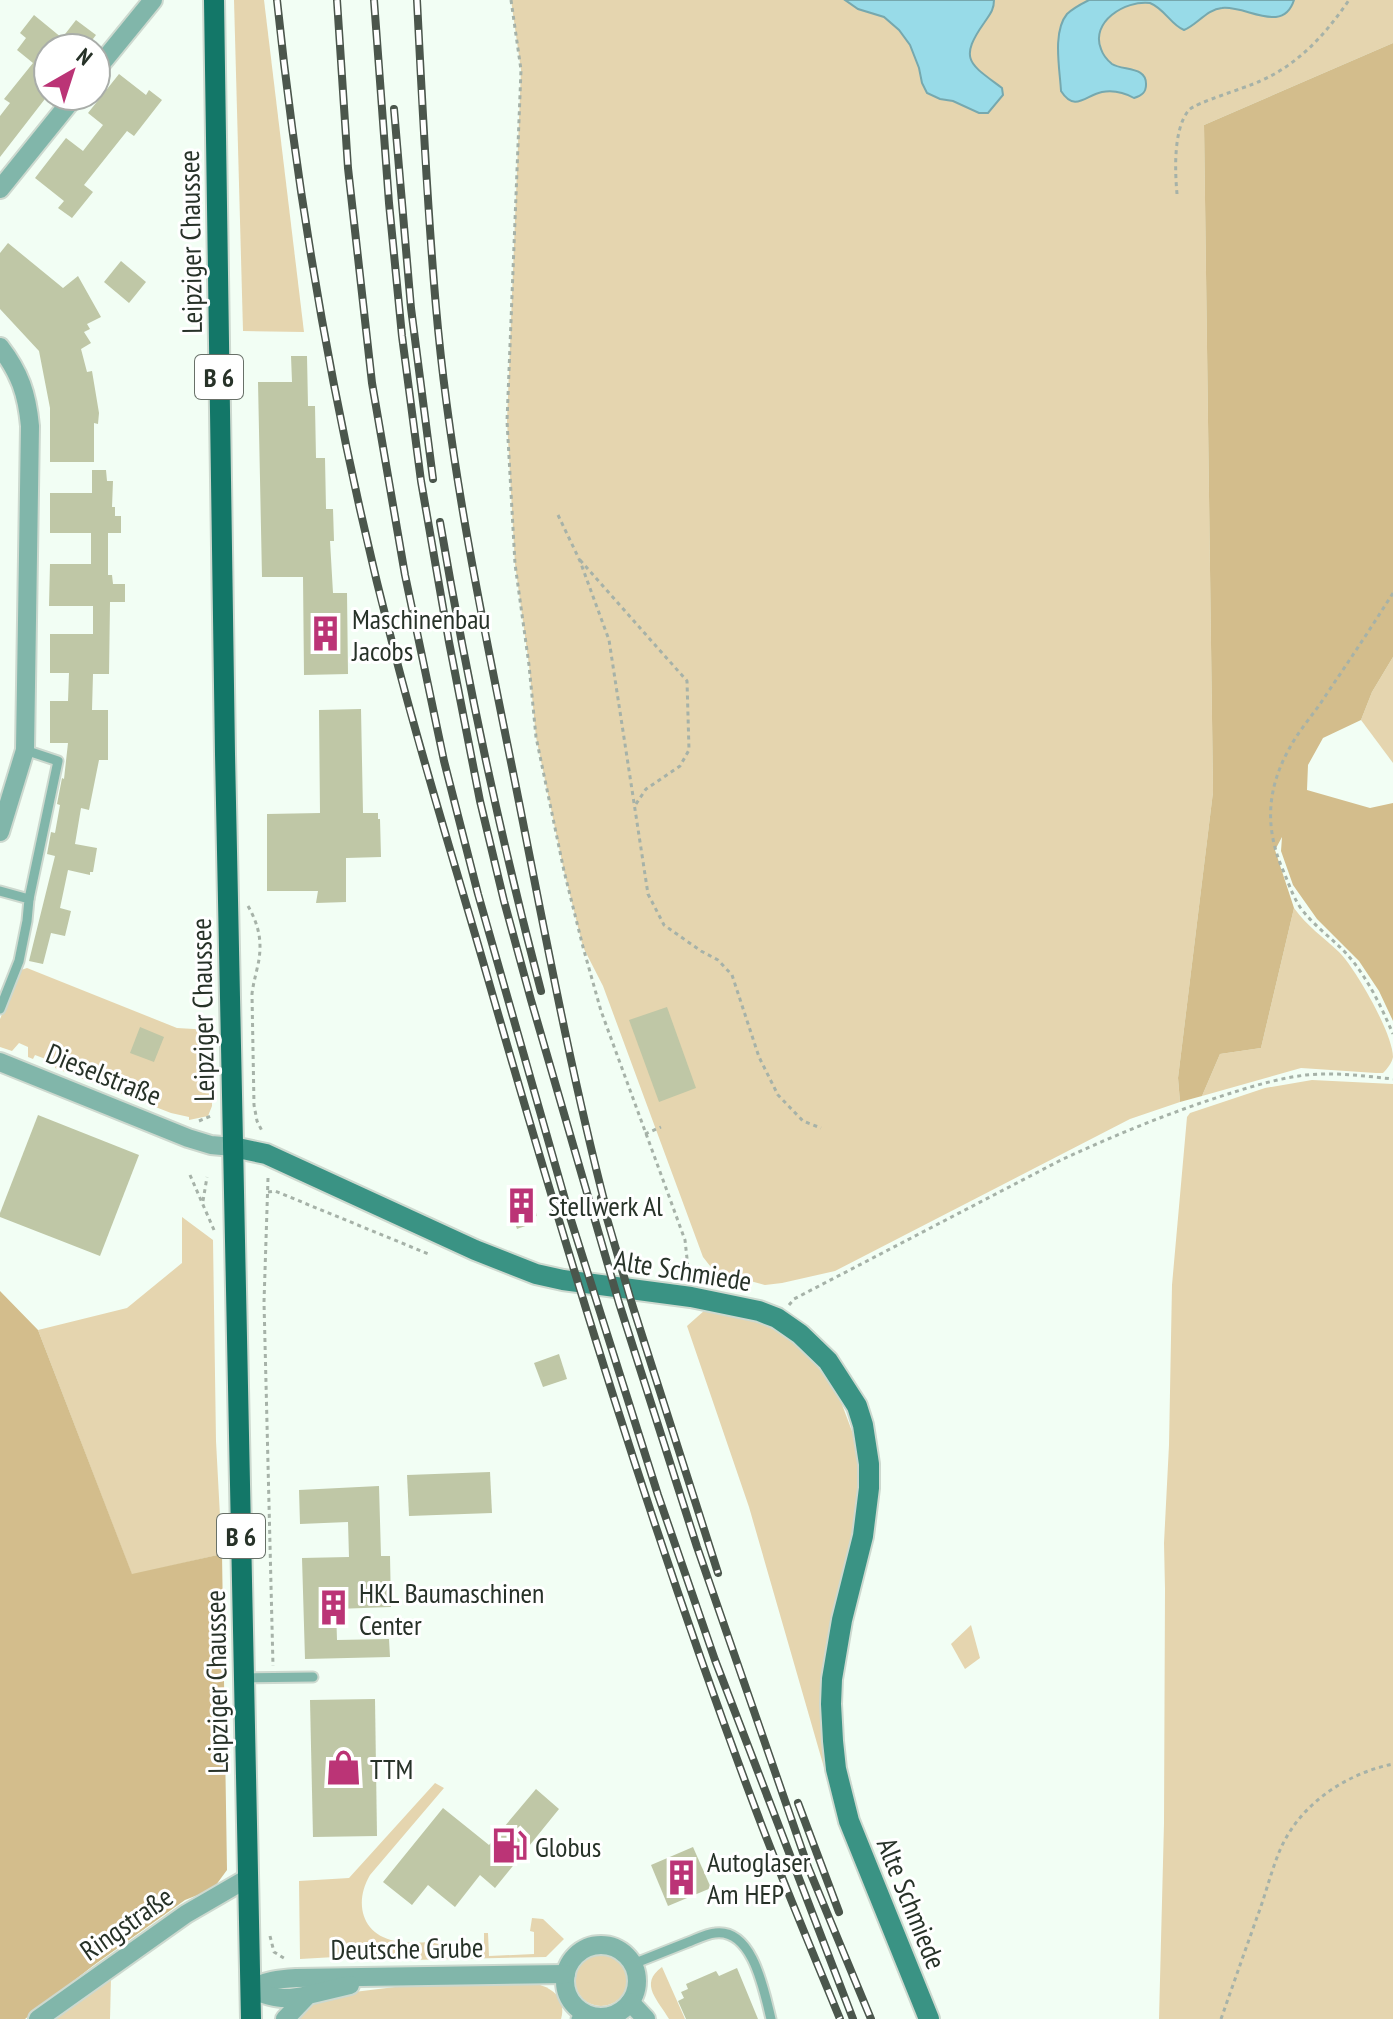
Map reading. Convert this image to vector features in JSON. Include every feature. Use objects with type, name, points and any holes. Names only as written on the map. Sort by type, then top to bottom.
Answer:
[{"type":"main road","name":"Leipziger Chaussee","points":[[214,0],[225,754],[251,2019]]},
{"type":"street","points":[[112,50],[153,0]]},
{"type":"street","points":[[0,189],[62,112]]},
{"type":"street","points":[[0,347],[21,381],[28,401],[30,426],[25,750],[0,832]]},
{"type":"street","name":"Dieselstraße","points":[[0,1062],[188,1138],[233,1147]]},
{"type":"street","name":"Alte Schmiede","points":[[233,1147],[266,1154],[475,1250],[536,1274],[739,1305],[777,1318],[800,1334],[828,1361],[857,1406],[869,1464],[863,1536],[842,1620],[832,1679],[833,1741],[840,1791],[849,1821],[929,2019]]},
{"type":"street","name":"Ringstraße","points":[[38,2019],[186,1914],[248,1878]]},
{"type":"street","points":[[604,1945],[616,1948],[633,1964],[637,1977],[636,1990],[630,2002],[608,2016],[579,2015],[567,1991],[566,1974],[575,1957],[592,1946],[604,1945]]},
{"type":"street","name":"Deutsche Grube","points":[[250,1989],[277,1979],[566,1974]]},
{"type":"street","points":[[250,1989],[272,1998],[284,1999],[380,1978]]},
{"type":"street","points":[[285,2019],[308,1995]]},
{"type":"street","points":[[630,2002],[646,2019]]},
{"type":"lane","points":[[0,1009],[19,961],[58,761],[25,750]]},
{"type":"lane","points":[[0,891],[29,899]]},
{"type":"lane","points":[[244,1678],[313,1677]]},
{"type":"lane","points":[[633,1964],[716,1932],[732,1934],[742,1941],[750,1954],[771,2019]]},
{"type":"path","points":[[511,0],[521,70],[507,421],[515,564],[536,737],[583,947],[601,1011],[685,1240],[691,1297]]},
{"type":"path","points":[[1177,194],[1174,162],[1187,112],[1194,105],[1261,81],[1292,64],[1323,36],[1349,0]]},
{"type":"path","points":[[558,515],[578,557],[609,640],[648,894],[664,925],[718,960],[732,975],[759,1057],[778,1095],[803,1121],[821,1128]]},
{"type":"path","points":[[578,557],[687,681],[689,750],[680,766],[646,789],[635,806]]},
{"type":"path","points":[[1393,593],[1288,749],[1277,774],[1270,825],[1275,850],[1297,902],[1307,917],[1344,951],[1362,973],[1393,1034]]},
{"type":"path","points":[[242,896],[255,918],[260,937],[261,954],[253,983],[254,1078],[255,1114],[264,1135]]},
{"type":"path","points":[[777,1318],[794,1299],[1047,1168],[1105,1140],[1176,1112],[1261,1084],[1305,1075],[1393,1079]]},
{"type":"path","points":[[193,1122],[211,1117],[216,1110]]},
{"type":"path","points":[[645,1134],[661,1127]]},
{"type":"path","points":[[273,1678],[264,1302],[268,1178],[274,1174]]},
{"type":"path","points":[[190,1175],[214,1227],[216,1240]]},
{"type":"path","points":[[203,1202],[207,1177]]},
{"type":"path","points":[[268,1192],[275,1191],[431,1255]]},
{"type":"path","points":[[1221,2019],[1281,1848],[1297,1822],[1321,1796],[1351,1778],[1393,1764]]},
{"type":"shaded area","points":[[234,0],[264,0],[304,332],[243,331]]},
{"type":"shaded area","points":[[511,0],[1393,0],[1393,43],[1204,125],[1213,792],[1178,1078],[1180,1102],[1130,1119],[835,1271],[765,1285],[714,1271],[703,1257],[603,986],[583,947],[536,737],[515,564],[507,421],[521,70]]},
{"type":"shaded area","points":[[1393,43],[1393,657],[1372,692],[1361,720],[1323,738],[1308,765],[1307,790],[1370,808],[1393,803],[1393,1021],[1379,991],[1359,961],[1317,919],[1293,885],[1281,851],[1282,837],[1275,850],[1294,908],[1261,1048],[1220,1054],[1202,1096],[1180,1102],[1178,1078],[1213,792],[1204,125]]},
{"type":"shaded area","points":[[1393,657],[1393,763],[1361,720],[1372,692]]},
{"type":"shaded area","points":[[1294,908],[1355,972],[1387,1033],[1392,1061],[1383,1073],[1301,1068],[1202,1096],[1220,1054],[1261,1048]]},
{"type":"shaded area","points":[[27,968],[177,1028],[211,1030],[212,1106],[208,1116],[189,1120],[189,1117],[171,1113],[55,1068],[56,1063],[35,1055],[33,1059],[28,1057],[28,1047],[19,1043],[12,1051],[0,1047],[0,1019],[21,970]]},
{"type":"shaded area","points":[[1312,1080],[1393,1084],[1393,2019],[1159,2019],[1164,1823],[1164,1543],[1172,1285],[1187,1117],[1190,1113],[1265,1088]]},
{"type":"shaded area","points":[[182,1217],[213,1240],[216,1441],[222,1554],[132,1575],[38,1330],[127,1308],[182,1263]]},
{"type":"shaded area","points":[[0,1291],[38,1330],[132,1574],[222,1554],[227,1870],[213,1889],[185,1900],[25,2019],[0,2019]]},
{"type":"shaded area","points":[[705,1310],[751,1317],[798,1343],[837,1391],[859,1450],[856,1515],[822,1680],[825,1771],[749,1507],[687,1326]]},
{"type":"shaded area","points":[[971,1625],[980,1658],[965,1669],[951,1644]]},
{"type":"shaded area","points":[[435,1783],[444,1788],[370,1875],[365,1885],[362,1906],[374,1932],[395,1941],[440,1942],[441,1954],[484,1952],[484,1933],[488,1933],[489,1956],[534,1954],[534,1932],[530,1931],[532,1918],[543,1919],[564,1939],[546,1957],[300,1959],[299,1881],[349,1878]]},
{"type":"shaded area","points":[[601,1954],[619,1962],[627,1980],[619,1998],[601,2006],[583,1998],[575,1980],[583,1962]]},
{"type":"shaded area","points":[[662,1967],[685,2019],[669,2019],[653,1993],[652,1980]]},
{"type":"shaded area","points":[[111,1977],[110,2019],[50,2019]]},
{"type":"shaded area","points":[[532,1983],[556,1994],[562,2005],[561,2019],[293,2019],[317,2000],[346,1993],[395,1987]]},
{"type":"water","points":[[845,0],[994,0],[970,53],[975,67],[1002,88],[1003,95],[988,113],[979,113],[927,93],[910,45],[899,30],[884,17],[858,9]]},
{"type":"water","points":[[1089,0],[1294,0],[1289,10],[1281,16],[1263,16],[1222,8],[1212,11],[1184,30],[1150,3],[1121,9],[1100,30],[1101,49],[1112,64],[1143,75],[1145,90],[1134,98],[1106,91],[1076,102],[1061,91],[1058,41],[1067,14]]},
{"type":"building","points":[[34,15],[55,32],[32,32],[32,62],[17,50],[26,38],[20,33]]},
{"type":"building","points":[[76,20],[92,32],[67,32]]},
{"type":"building","points":[[32,64],[32,112],[35,112],[0,157],[0,116],[10,103],[4,99]]},
{"type":"building","points":[[119,74],[146,95],[149,90],[162,100],[134,136],[127,131],[84,185],[93,192],[72,218],[58,208],[64,201],[35,178],[66,138],[83,151],[103,125],[88,113],[112,112],[112,83]]},
{"type":"building","points":[[8,243],[63,288],[78,276],[101,317],[87,324],[90,329],[84,332],[91,343],[81,349],[87,372],[92,371],[99,413],[98,424],[94,423],[94,462],[50,462],[50,408],[39,351],[0,309],[0,253]]},
{"type":"building","points":[[121,261],[146,282],[129,303],[104,282]]},
{"type":"building","points":[[291,356],[307,356],[308,406],[315,406],[316,458],[325,458],[326,509],[333,509],[334,541],[330,541],[333,593],[347,593],[348,674],[304,675],[303,577],[262,577],[258,382],[292,382]]},
{"type":"building","points":[[92,470],[106,470],[107,481],[113,481],[112,507],[115,507],[115,516],[121,516],[121,533],[108,533],[108,575],[112,575],[113,584],[125,584],[125,602],[110,602],[109,674],[93,674],[92,710],[108,710],[108,760],[99,760],[89,810],[81,808],[75,844],[97,848],[93,872],[90,875],[68,870],[60,908],[71,911],[65,936],[51,933],[43,964],[29,961],[55,856],[47,854],[51,832],[55,833],[68,743],[50,743],[50,701],[68,701],[69,673],[50,673],[50,634],[93,634],[93,606],[49,606],[50,564],[91,564],[91,533],[50,533],[50,493],[92,493]]},
{"type":"building","points":[[361,709],[363,813],[378,813],[381,857],[346,858],[346,902],[316,903],[318,891],[267,891],[267,814],[320,813],[319,710]]},
{"type":"building","points":[[667,1007],[696,1088],[659,1102],[629,1020]]},
{"type":"building","points":[[140,1027],[164,1037],[154,1062],[130,1053]]},
{"type":"building","points":[[38,1115],[139,1155],[100,1256],[0,1217]]},
{"type":"building","name":"Stellwerk Al","points":[[530,1192],[537,1216],[529,1218],[531,1224],[517,1229],[507,1199]]},
{"type":"building","points":[[559,1354],[567,1379],[543,1387],[534,1363]]},
{"type":"building","points":[[490,1472],[492,1513],[409,1516],[407,1475]]},
{"type":"building","name":"HKL Baumaschinen Center","points":[[379,1486],[381,1556],[390,1556],[391,1607],[336,1609],[337,1640],[389,1639],[390,1657],[305,1659],[302,1558],[349,1557],[348,1522],[300,1524],[299,1490]]},
{"type":"building","name":"TTM","points":[[375,1699],[377,1836],[313,1837],[310,1700]]},
{"type":"building","points":[[536,1789],[559,1809],[495,1888],[480,1875],[455,1907],[428,1885],[412,1905],[383,1882],[443,1808],[489,1845]]},
{"type":"building","name":"Autoglaser Am HEP","points":[[693,1847],[711,1888],[668,1906],[651,1865]]},
{"type":"building","points":[[737,1968],[758,2019],[686,2019],[678,2001],[684,1998],[681,1992],[688,1989],[686,1984],[716,1971],[719,1976]]},
{"type":"railway","points":[[277,0],[297,165],[339,411],[375,573],[417,736],[550,1189],[648,1503],[757,1813],[840,2019]]},
{"type":"railway","points":[[337,0],[348,168],[372,383],[405,575],[444,761],[478,894],[570,1217],[658,1495],[715,1660],[853,2019]]},
{"type":"railway","points":[[374,0],[389,203],[421,481],[480,801],[504,901],[619,1303],[697,1547],[808,1867],[871,2019]]},
{"type":"railway","points":[[417,0],[436,307],[459,488],[558,998],[606,1208]]},
{"type":"railway","points":[[394,109],[411,308],[433,479]]},
{"type":"railway","points":[[440,522],[485,758],[541,991]]},
{"type":"railway","points":[[601,1198],[718,1573]]},
{"type":"railway","points":[[798,1803],[839,1912]]},
{"type":"place","name":"Maschinenbau Jacobs","points":[[326,634]]},
{"type":"place","name":"Stellwerk Al","points":[[522,1205]]},
{"type":"place","name":"HKL Baumaschinen Center","points":[[333,1608]]},
{"type":"place","name":"TTM","points":[[344,1768]]},
{"type":"place","name":"Globus","points":[[509,1846]]},
{"type":"place","name":"Autoglaser Am HEP","points":[[681,1877]]}]
